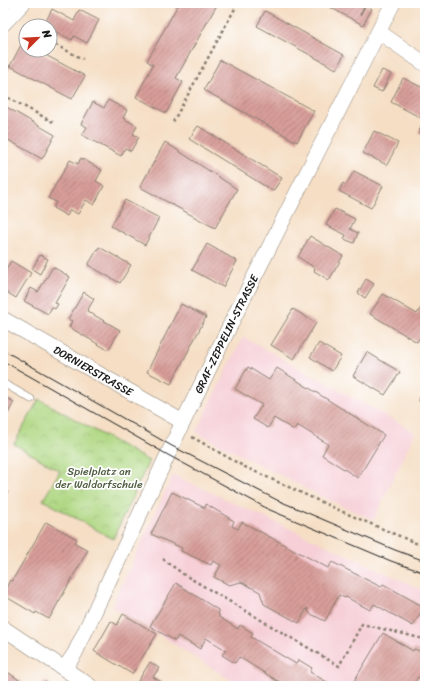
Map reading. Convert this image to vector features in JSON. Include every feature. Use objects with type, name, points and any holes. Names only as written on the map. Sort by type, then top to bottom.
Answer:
[{"type":"street","points":[[3,24],[23,3]]},
{"type":"street","name":"GRAF-ZEPPELIN-STRASSE","points":[[64,668],[75,652],[181,426],[239,307],[393,3]]},
{"type":"street","points":[[379,32],[425,64]]},
{"type":"street","name":"DORNIERSTRASSE","points":[[3,319],[181,426]]},
{"type":"street","points":[[3,628],[90,686]]},
{"type":"lane","points":[[3,383],[31,399]]},
{"type":"path","points":[[174,122],[238,3]]},
{"type":"path","points":[[58,46],[83,60]]},
{"type":"path","points":[[3,95],[53,122]]},
{"type":"path","points":[[181,426],[243,466],[425,547]]},
{"type":"path","points":[[163,559],[183,574],[339,666],[362,624],[424,639]]},
{"type":"shaded area","points":[[243,337],[415,432],[374,520],[318,495],[196,432]]},
{"type":"shaded area","points":[[173,475],[425,591],[425,686],[240,686],[147,627],[111,607]]},
{"type":"green space","name":"Spielplatz an der Waldorfschule","points":[[39,399],[149,461],[113,539],[43,500],[60,471],[14,444]]},
{"type":"building","points":[[179,3],[218,3],[176,78],[183,82],[166,113],[136,97],[153,65],[147,61]]},
{"type":"building","points":[[322,3],[366,3],[360,15],[366,5],[372,9],[363,25]]},
{"type":"building","points":[[52,9],[74,21],[79,10],[99,20],[87,43],[74,36],[72,40],[58,33],[58,18],[48,18]]},
{"type":"building","points":[[265,11],[344,55],[336,69],[257,26]]},
{"type":"building","points":[[18,51],[18,58],[51,58],[85,76],[72,99],[10,66]]},
{"type":"building","points":[[220,60],[314,111],[297,142],[204,90]]},
{"type":"building","points":[[3,63],[10,66],[3,80]]},
{"type":"building","points":[[382,70],[391,74],[382,92],[373,88]]},
{"type":"building","points":[[403,78],[425,89],[425,120],[391,102]]},
{"type":"building","points":[[108,100],[127,110],[123,118],[137,126],[133,134],[139,137],[131,151],[125,148],[121,156],[82,135],[87,127],[81,124],[93,102],[104,108]]},
{"type":"building","points":[[3,105],[55,135],[42,159],[3,137]]},
{"type":"building","points":[[425,120],[425,136],[418,133]]},
{"type":"building","points":[[198,126],[282,178],[273,191],[189,139]]},
{"type":"building","points":[[374,131],[398,143],[387,165],[363,153]]},
{"type":"building","points":[[165,142],[237,189],[215,228],[140,187]]},
{"type":"building","points":[[81,158],[102,170],[96,181],[104,186],[94,205],[86,200],[78,214],[70,210],[67,216],[53,208],[56,202],[48,198],[70,160],[78,164]]},
{"type":"building","points":[[354,171],[383,186],[371,208],[339,191],[343,183],[346,185]]},
{"type":"building","points":[[125,200],[159,218],[145,245],[111,226]]},
{"type":"building","points":[[335,209],[355,219],[350,229],[358,233],[354,243],[344,239],[346,235],[326,225]]},
{"type":"building","points":[[310,236],[343,256],[329,280],[314,271],[315,268],[298,257]]},
{"type":"building","points":[[207,244],[237,261],[223,287],[192,270]]},
{"type":"building","points":[[99,247],[131,265],[120,283],[88,265]]},
{"type":"building","points":[[40,255],[48,259],[40,274],[32,269]]},
{"type":"building","points":[[11,261],[31,273],[16,298],[3,290],[3,275]]},
{"type":"building","points":[[53,267],[70,277],[55,303],[58,304],[55,309],[52,307],[48,314],[24,301],[31,288],[38,292]]},
{"type":"building","points":[[366,279],[374,284],[365,298],[358,293]]},
{"type":"building","points":[[84,292],[94,299],[87,311],[120,330],[108,350],[69,327],[72,321],[68,319]]},
{"type":"building","points":[[383,294],[417,314],[423,304],[425,305],[425,329],[417,342],[370,314]]},
{"type":"building","points":[[181,304],[206,317],[171,384],[147,372]]},
{"type":"building","points":[[293,309],[316,323],[294,359],[271,345]]},
{"type":"building","points":[[319,343],[341,356],[332,371],[310,357]]},
{"type":"building","points":[[367,352],[400,372],[385,395],[353,376]]},
{"type":"building","points":[[248,367],[269,380],[277,368],[384,435],[358,478],[322,455],[328,444],[297,425],[294,430],[274,418],[268,428],[253,419],[262,405],[235,389]]},
{"type":"building","points":[[425,391],[425,405],[419,401]]},
{"type":"building","points":[[3,396],[14,402],[8,413],[6,412],[3,418]]},
{"type":"building","points":[[3,487],[8,491],[3,499]]},
{"type":"building","points":[[172,492],[205,508],[206,504],[234,521],[232,526],[238,529],[242,522],[328,568],[332,562],[381,587],[383,584],[424,607],[413,626],[374,604],[370,610],[346,597],[345,598],[339,595],[325,621],[309,613],[307,608],[299,623],[264,604],[260,592],[241,582],[229,585],[214,577],[221,565],[213,561],[211,565],[181,551],[182,548],[151,534]]},
{"type":"building","points":[[46,522],[77,539],[75,543],[88,550],[49,619],[36,612],[35,614],[3,595],[10,580],[12,581]]},
{"type":"building","points":[[176,583],[218,610],[219,617],[238,629],[240,625],[253,633],[251,637],[296,664],[299,660],[312,668],[310,672],[330,684],[328,686],[283,686],[284,685],[239,657],[235,663],[222,655],[226,650],[206,638],[200,649],[178,636],[175,641],[150,626]]},
{"type":"building","points":[[123,614],[157,634],[132,674],[94,651],[111,621],[117,625]]},
{"type":"building","points":[[383,633],[413,651],[414,649],[425,653],[425,677],[423,680],[418,677],[413,686],[351,686]]},
{"type":"building","points":[[150,662],[159,668],[153,677],[163,683],[161,686],[135,686]]},
{"type":"building","points":[[9,673],[28,686],[3,686],[3,682]]},
{"type":"building","points":[[45,681],[52,686],[40,686]]},
{"type":"tram line","points":[[3,350],[172,446],[277,500],[395,550],[425,561]]},
{"type":"tram line","points":[[3,361],[168,455],[270,510],[391,561],[425,573]]}]
